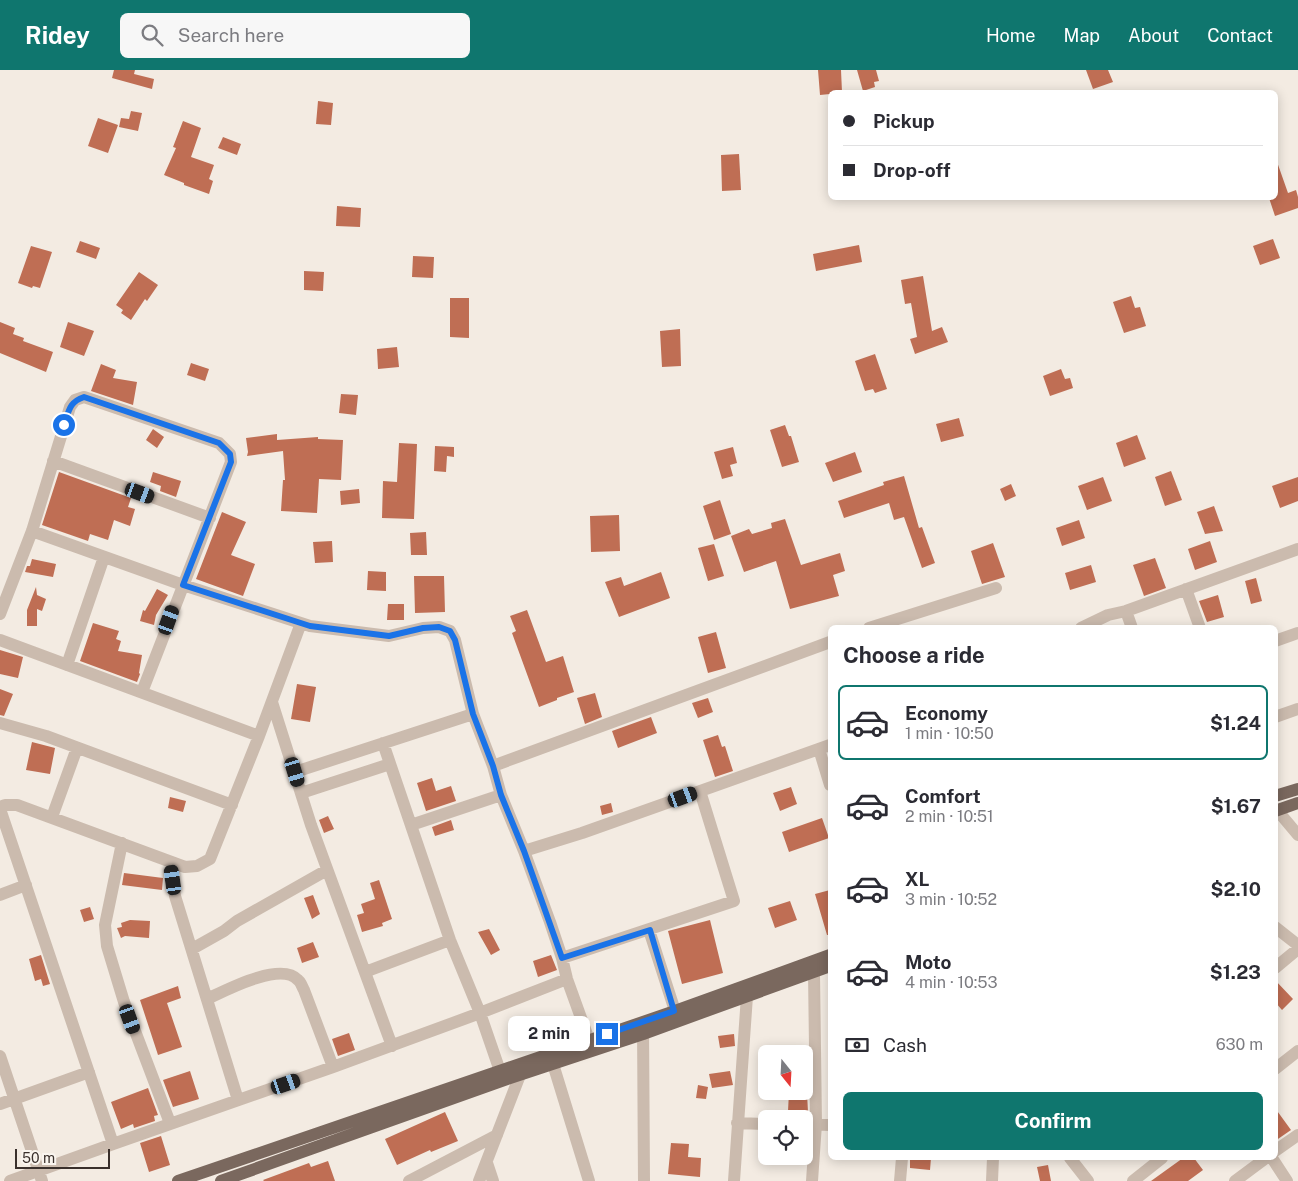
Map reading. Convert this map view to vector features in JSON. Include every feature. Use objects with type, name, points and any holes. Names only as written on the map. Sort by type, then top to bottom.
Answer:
[{"type":"main road","points":[[1278,795],[1298,789]]},
{"type":"main road","points":[[1278,809],[1298,803]]},
{"type":"main road","points":[[221,1181],[553,1064],[643,1028],[815,966],[828,956]]},
{"type":"main road","points":[[815,966],[828,966]]},
{"type":"main road","points":[[178,1181],[588,1040],[643,1028],[674,1011],[749,990]]},
{"type":"street","points":[[0,614],[32,531],[70,407],[75,400],[84,397],[219,443],[230,454],[231,462],[142,692]]},
{"type":"street","points":[[53,461],[210,518]]},
{"type":"street","points":[[32,531],[183,585],[301,623],[338,630],[389,636],[423,628],[439,627],[450,631],[455,640],[473,714],[562,958],[567,979],[588,1040]]},
{"type":"street","points":[[1087,625],[1108,615],[1126,611],[1298,549]]},
{"type":"street","points":[[67,665],[104,556]]},
{"type":"street","points":[[879,625],[996,588]]},
{"type":"street","points":[[1186,590],[1199,625]]},
{"type":"street","points":[[1126,611],[1131,625]]},
{"type":"street","points":[[113,1144],[0,808],[5,805],[18,805],[185,867],[204,864],[210,860],[301,623]]},
{"type":"street","points":[[1278,640],[1298,633]]},
{"type":"street","points":[[0,640],[259,736]]},
{"type":"street","points":[[493,766],[828,643]]},
{"type":"street","points":[[272,702],[311,825],[392,1046]]},
{"type":"street","points":[[1278,716],[1298,709]]},
{"type":"street","points":[[295,772],[473,714]]},
{"type":"street","points":[[0,723],[46,736],[232,805]]},
{"type":"street","points":[[383,743],[450,940],[480,1013],[500,1070]]},
{"type":"street","points":[[524,851],[582,833],[824,747],[828,772]]},
{"type":"street","points":[[52,817],[77,748]]},
{"type":"street","points":[[301,792],[390,764]]},
{"type":"street","points":[[562,958],[734,901],[700,791]]},
{"type":"street","points":[[411,825],[501,795]]},
{"type":"street","points":[[1278,812],[1298,835]]},
{"type":"street","points":[[122,843],[105,925],[107,946],[124,1002],[170,1123]]},
{"type":"street","points":[[171,863],[175,896],[238,1100]]},
{"type":"street","points":[[192,949],[224,931],[238,920],[328,870]]},
{"type":"street","points":[[0,895],[26,885]]},
{"type":"street","points":[[1278,929],[1298,945]]},
{"type":"street","points":[[650,930],[674,1011]]},
{"type":"street","points":[[365,972],[450,940]]},
{"type":"street","points":[[1278,966],[1298,949]]},
{"type":"street","points":[[810,1110],[815,966]]},
{"type":"street","points":[[207,999],[246,982],[269,975],[283,974],[292,976],[299,980],[304,990],[333,1067]]},
{"type":"street","points":[[10,1181],[40,1176],[113,1144],[392,1046],[567,979]]},
{"type":"street","points":[[734,1181],[737,1123],[749,990]]},
{"type":"street","points":[[643,1028],[644,1181]]},
{"type":"street","points":[[1278,1067],[1298,1051]]},
{"type":"street","points":[[0,1056],[40,1176]]},
{"type":"street","points":[[553,1064],[589,1181]]},
{"type":"street","points":[[0,1104],[90,1072]]},
{"type":"street","points":[[479,1181],[520,1075]]},
{"type":"street","points":[[737,1123],[758,1124]]},
{"type":"street","points":[[813,1124],[828,1125]]},
{"type":"street","points":[[409,1181],[497,1134]]},
{"type":"street","points":[[1278,1149],[1298,1135]]},
{"type":"street","points":[[900,1181],[902,1160]]},
{"type":"street","points":[[992,1181],[993,1160]]},
{"type":"street","points":[[1072,1160],[1088,1181]]},
{"type":"street","points":[[1133,1181],[1159,1160]]},
{"type":"street","points":[[1235,1181],[1263,1160]]},
{"type":"street","points":[[1273,1160],[1287,1181]]},
{"type":"street","points":[[487,1163],[493,1181]]},
{"type":"street","points":[[811,1165],[812,1181]]},
{"type":"building","points":[[114,70],[135,70],[134,74],[154,79],[152,89],[112,78]]},
{"type":"building","points":[[818,70],[841,70],[842,90],[828,90],[828,94],[820,95]]},
{"type":"building","points":[[857,70],[876,70],[879,81],[874,82],[875,87],[863,90]]},
{"type":"building","points":[[1086,70],[1108,70],[1113,82],[1093,89]]},
{"type":"building","points":[[318,101],[333,103],[331,125],[316,124]]},
{"type":"building","points":[[131,111],[142,113],[138,131],[119,127],[121,118],[129,119]]},
{"type":"building","points":[[98,118],[118,125],[108,153],[88,146]]},
{"type":"building","points":[[183,121],[201,128],[191,157],[214,165],[209,179],[213,181],[209,194],[164,175],[176,148],[173,147]]},
{"type":"building","points":[[223,137],[241,144],[237,155],[218,148]]},
{"type":"building","points":[[739,154],[741,190],[722,191],[721,155]]},
{"type":"building","points":[[1278,165],[1288,193],[1296,190],[1298,208],[1275,216],[1270,200],[1278,200]]},
{"type":"building","points":[[337,206],[361,208],[360,227],[336,226]]},
{"type":"building","points":[[1273,239],[1280,258],[1260,265],[1253,246]]},
{"type":"building","points":[[80,241],[100,248],[96,259],[76,252]]},
{"type":"building","points":[[859,245],[862,262],[816,271],[813,254]]},
{"type":"building","points":[[31,246],[52,252],[40,288],[33,286],[32,288],[18,283]]},
{"type":"building","points":[[413,256],[434,257],[433,278],[412,277]]},
{"type":"building","points":[[304,271],[324,272],[323,291],[304,290]]},
{"type":"building","points":[[139,272],[158,285],[147,301],[145,299],[131,320],[121,313],[123,310],[116,305]]},
{"type":"building","points":[[923,276],[932,331],[942,327],[948,342],[915,354],[910,339],[917,337],[911,303],[905,304],[901,280]]},
{"type":"building","points":[[1131,296],[1135,308],[1140,307],[1146,326],[1124,333],[1113,302]]},
{"type":"building","points":[[450,298],[469,298],[469,338],[450,337]]},
{"type":"building","points":[[0,322],[15,328],[13,334],[24,338],[23,341],[53,352],[46,372],[0,353]]},
{"type":"building","points":[[68,322],[94,331],[84,356],[60,347]]},
{"type":"building","points":[[680,329],[681,366],[662,367],[660,331]]},
{"type":"building","points":[[397,347],[399,367],[378,369],[377,349]]},
{"type":"building","points":[[875,354],[887,389],[875,393],[873,389],[865,391],[855,361]]},
{"type":"building","points":[[191,363],[209,369],[205,381],[187,375]]},
{"type":"building","points":[[101,364],[116,370],[113,378],[137,382],[133,405],[91,391]]},
{"type":"building","points":[[1061,369],[1065,379],[1070,378],[1073,388],[1050,396],[1043,376]]},
{"type":"building","points":[[341,394],[358,395],[356,415],[339,413]]},
{"type":"building","points":[[959,418],[964,436],[941,442],[936,424]]},
{"type":"building","points":[[785,425],[789,436],[791,436],[799,462],[782,467],[770,430]]},
{"type":"building","points":[[153,429],[164,437],[157,448],[146,440]]},
{"type":"building","points":[[277,434],[277,440],[318,437],[318,439],[343,440],[341,480],[319,479],[317,513],[281,511],[283,480],[285,480],[283,451],[247,456],[246,438]]},
{"type":"building","points":[[1137,435],[1146,459],[1124,467],[1116,443]]},
{"type":"building","points":[[399,443],[417,444],[414,519],[382,518],[383,481],[397,482]]},
{"type":"building","points":[[435,446],[454,447],[454,457],[447,456],[446,472],[434,471]]},
{"type":"building","points":[[733,447],[737,463],[730,465],[733,476],[722,479],[714,452]]},
{"type":"building","points":[[855,452],[862,472],[833,482],[825,463]]},
{"type":"building","points":[[1171,471],[1182,500],[1165,506],[1155,477]]},
{"type":"building","points":[[59,472],[131,498],[128,507],[135,509],[130,526],[114,520],[108,540],[90,534],[88,541],[42,525]]},
{"type":"building","points":[[153,472],[181,481],[176,497],[160,491],[161,486],[150,482]]},
{"type":"building","points":[[904,476],[919,528],[922,527],[935,563],[922,568],[904,517],[894,520],[889,503],[844,518],[838,501],[884,485],[883,482]]},
{"type":"building","points":[[1103,477],[1112,501],[1087,510],[1078,486]]},
{"type":"building","points":[[1298,477],[1298,501],[1280,508],[1272,486]]},
{"type":"building","points":[[1011,484],[1016,496],[1005,501],[1000,489]]},
{"type":"building","points":[[359,489],[360,503],[341,505],[340,491]]},
{"type":"building","points":[[720,500],[731,534],[714,540],[703,506]]},
{"type":"building","points":[[1214,506],[1223,531],[1205,534],[1197,512]]},
{"type":"building","points":[[222,512],[246,522],[231,555],[255,564],[243,596],[196,579]]},
{"type":"building","points":[[619,515],[620,551],[591,552],[590,516]]},
{"type":"building","points":[[785,519],[801,565],[840,553],[845,571],[833,575],[839,596],[790,609],[776,561],[744,572],[731,536],[749,529],[752,534],[772,528],[771,523]]},
{"type":"building","points":[[1079,520],[1085,538],[1062,546],[1056,528]]},
{"type":"building","points":[[426,532],[427,555],[411,555],[410,533]]},
{"type":"building","points":[[332,541],[333,562],[315,563],[313,542]]},
{"type":"building","points":[[1210,541],[1217,562],[1195,570],[1188,549]]},
{"type":"building","points":[[993,543],[1005,577],[982,584],[971,551]]},
{"type":"building","points":[[714,544],[724,576],[708,581],[698,548]]},
{"type":"building","points":[[1155,558],[1166,588],[1144,596],[1133,565]]},
{"type":"building","points":[[32,559],[56,564],[53,577],[25,572],[27,566],[30,566]]},
{"type":"building","points":[[1091,565],[1096,582],[1070,590],[1065,573]]},
{"type":"building","points":[[368,571],[386,572],[386,591],[367,590]]},
{"type":"building","points":[[661,572],[670,598],[619,617],[605,582],[621,577],[624,586]]},
{"type":"building","points":[[414,576],[444,576],[445,612],[415,613]]},
{"type":"building","points":[[1256,578],[1262,601],[1251,604],[1245,581]]},
{"type":"building","points":[[36,587],[37,595],[46,599],[42,611],[37,609],[37,626],[27,626],[27,610]]},
{"type":"building","points":[[157,589],[168,595],[156,615],[154,625],[140,621],[143,610],[145,611]]},
{"type":"building","points":[[1218,595],[1224,617],[1207,622],[1199,601]]},
{"type":"building","points":[[388,604],[404,604],[404,620],[387,620]]},
{"type":"building","points":[[527,610],[546,662],[563,656],[574,692],[539,707],[512,633],[516,631],[510,616]]},
{"type":"building","points":[[93,623],[119,631],[116,639],[121,641],[118,651],[142,655],[137,682],[80,661]]},
{"type":"building","points":[[716,632],[726,668],[708,673],[698,637]]},
{"type":"building","points":[[0,650],[23,657],[18,678],[0,674]]},
{"type":"building","points":[[297,684],[316,687],[310,722],[291,719]]},
{"type":"building","points":[[0,689],[13,694],[4,716],[0,715]]},
{"type":"building","points":[[595,693],[602,717],[585,724],[577,698]]},
{"type":"building","points":[[708,698],[713,712],[698,718],[692,703]]},
{"type":"building","points":[[651,717],[657,733],[618,748],[612,731]]},
{"type":"building","points":[[718,735],[722,747],[725,746],[733,771],[715,777],[703,740]]},
{"type":"building","points":[[32,742],[55,748],[50,774],[26,770]]},
{"type":"building","points":[[432,778],[436,791],[451,786],[456,801],[426,811],[417,783]]},
{"type":"building","points":[[791,787],[797,804],[780,811],[773,793]]},
{"type":"building","points":[[170,797],[186,801],[183,812],[168,808]]},
{"type":"building","points":[[611,803],[613,812],[602,815],[600,806]]},
{"type":"building","points":[[328,816],[334,829],[324,833],[319,820]]},
{"type":"building","points":[[822,818],[828,838],[789,852],[782,832]]},
{"type":"building","points":[[451,820],[454,830],[435,836],[432,827]]},
{"type":"building","points":[[124,873],[163,878],[162,890],[122,885]]},
{"type":"building","points":[[379,880],[392,919],[382,923],[383,926],[362,932],[357,915],[364,913],[361,904],[375,899],[370,883]]},
{"type":"building","points":[[828,891],[828,935],[827,935],[815,894]]},
{"type":"building","points":[[313,895],[320,914],[312,919],[304,898]]},
{"type":"building","points":[[790,901],[797,920],[775,928],[768,908]]},
{"type":"building","points":[[90,907],[94,919],[84,922],[80,910]]},
{"type":"building","points":[[130,920],[150,921],[149,938],[125,936],[121,938],[117,928],[122,927],[121,923]]},
{"type":"building","points":[[710,920],[723,973],[682,984],[668,931]]},
{"type":"building","points":[[489,929],[500,950],[491,955],[478,932]]},
{"type":"building","points":[[313,942],[319,957],[302,963],[297,948]]},
{"type":"building","points":[[41,955],[50,984],[43,986],[41,979],[35,981],[29,959]]},
{"type":"building","points":[[551,955],[557,970],[538,977],[533,961]]},
{"type":"building","points":[[1278,983],[1293,999],[1282,1010],[1278,1005]]},
{"type":"building","points":[[178,986],[181,998],[167,1003],[182,1047],[158,1055],[140,1000]]},
{"type":"building","points":[[349,1033],[355,1050],[338,1056],[332,1039]]},
{"type":"building","points":[[734,1034],[735,1046],[720,1048],[718,1036]]},
{"type":"building","points":[[190,1071],[199,1099],[173,1107],[163,1080]]},
{"type":"building","points":[[730,1071],[733,1085],[712,1088],[709,1074]]},
{"type":"building","points":[[698,1085],[708,1087],[706,1099],[696,1098]]},
{"type":"building","points":[[148,1088],[158,1115],[154,1116],[155,1121],[134,1128],[133,1124],[121,1129],[111,1102]]},
{"type":"building","points":[[789,1100],[807,1100],[808,1110],[788,1110]]},
{"type":"building","points":[[445,1112],[458,1141],[431,1152],[430,1150],[397,1165],[385,1139]]},
{"type":"building","points":[[1278,1112],[1291,1130],[1278,1139]]},
{"type":"building","points":[[161,1136],[170,1165],[149,1172],[140,1143]]},
{"type":"building","points":[[671,1143],[689,1144],[688,1157],[701,1158],[700,1177],[668,1174]]},
{"type":"building","points":[[910,1160],[931,1160],[930,1170],[910,1168]]},
{"type":"building","points":[[1180,1160],[1196,1160],[1203,1170],[1188,1181],[1151,1181]]},
{"type":"building","points":[[328,1161],[335,1181],[263,1180],[309,1163],[311,1167]]},
{"type":"building","points":[[1048,1165],[1051,1181],[1040,1181],[1037,1167]]},
{"type":"route","points":[[64,425],[70,407],[75,400],[84,397],[219,443],[230,454],[231,462],[183,585],[310,626],[389,636],[423,628],[439,627],[450,631],[455,640],[473,714],[562,958],[650,930],[674,1011],[607,1034]]}]
